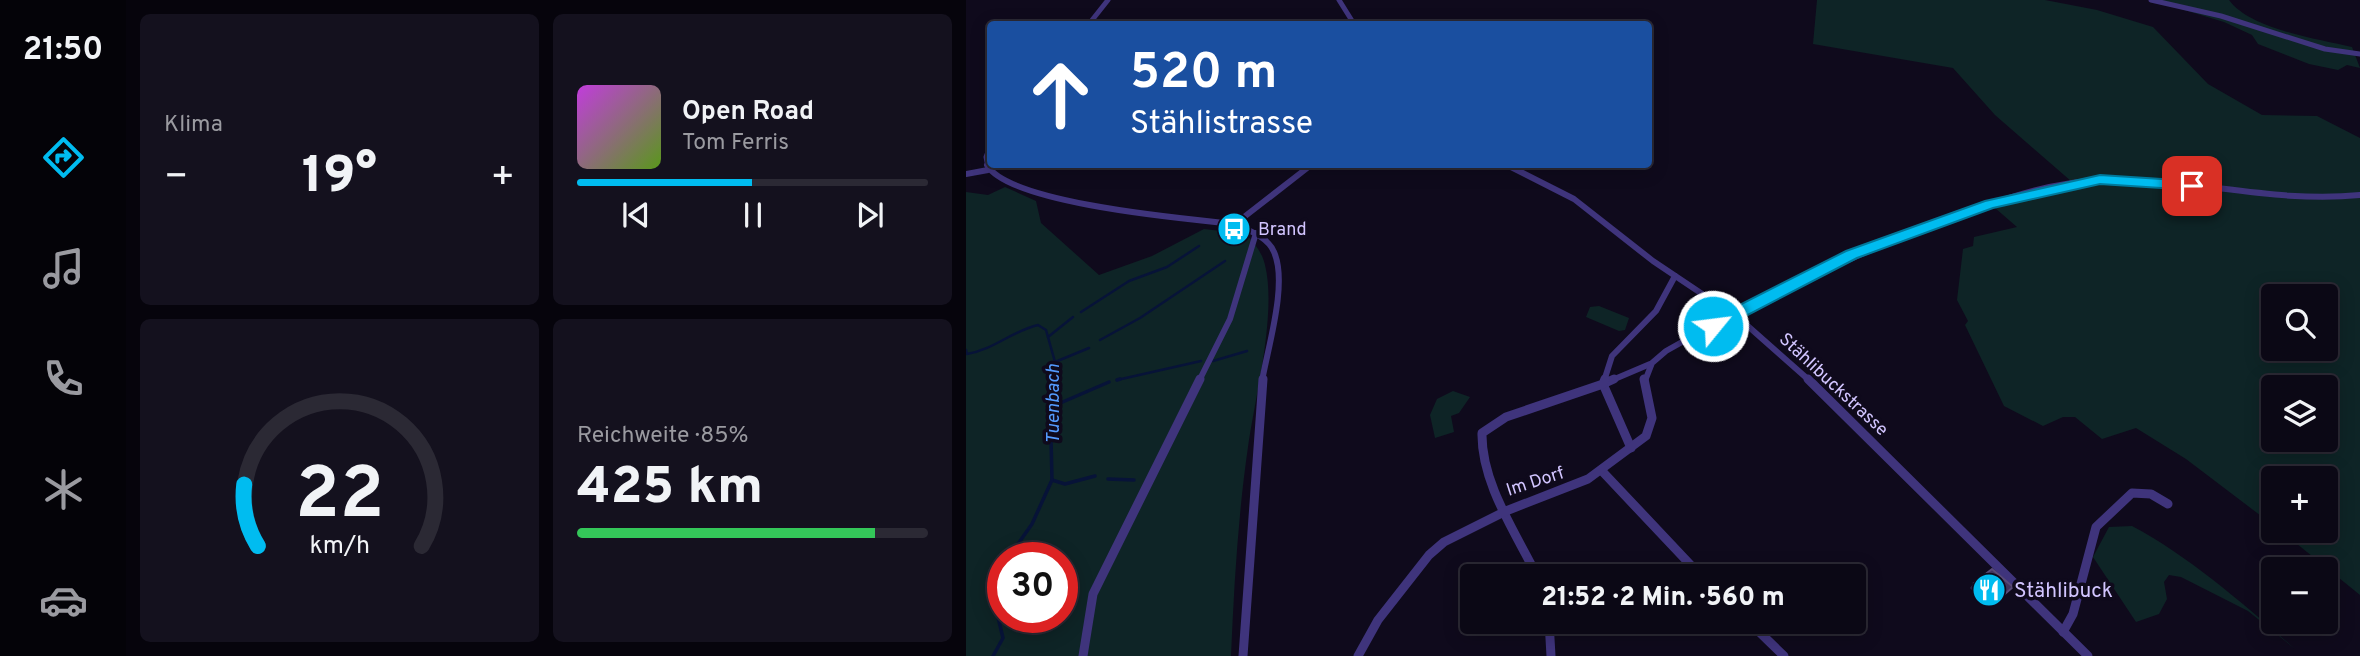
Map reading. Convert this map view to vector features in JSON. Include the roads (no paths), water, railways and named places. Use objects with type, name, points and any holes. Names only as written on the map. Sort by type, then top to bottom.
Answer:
[{"type":"street","points":[[1091,21],[1108,0]]},
{"type":"street","points":[[1339,0],[1352,21]]},
{"type":"street","points":[[2151,0],[2221,16],[2325,49],[2360,54]]},
{"type":"street","points":[[1235,224],[1308,168]]},
{"type":"street","name":"Stählibuckstrasse","points":[[1513,168],[1574,199],[1675,276],[1733,314],[1833,401],[2088,656]]},
{"type":"street","points":[[966,174],[988,170],[999,178],[1082,205],[1235,224],[1256,233],[1274,250],[1280,279],[1261,389],[1243,656]]},
{"type":"street","points":[[1602,384],[1650,364],[1733,314],[1852,255],[1989,204],[2100,180],[2152,181],[2299,200],[2360,195]]},
{"type":"street","points":[[1083,656],[1093,594],[1230,319],[1242,285],[1250,241],[1256,233]]},
{"type":"street","points":[[1632,448],[1602,384],[1612,356],[1656,311],[1675,276]]},
{"type":"street","name":"Im Dorf","points":[[1602,384],[1521,411],[1497,422],[1482,433],[1481,441],[1490,474],[1506,511],[1567,489],[1601,470],[1646,436],[1652,424],[1644,378],[1650,364]]},
{"type":"street","points":[[1601,470],[1690,564]]},
{"type":"street","points":[[2063,632],[2073,614],[2096,527],[2132,493],[2151,494],[2168,504]]},
{"type":"street","points":[[1358,656],[1378,620],[1430,555],[1450,539],[1506,511],[1531,564]]},
{"type":"street","points":[[1550,634],[1551,656]]},
{"type":"street","points":[[1761,634],[1784,656]]},
{"type":"waterway","points":[[1081,312],[1129,281],[1167,267],[1199,246]]},
{"type":"waterway","points":[[1100,340],[1140,318],[1225,261]]},
{"type":"waterway","points":[[1048,337],[1073,317]]},
{"type":"waterway","name":"Tuenbach","points":[[966,350],[967,354],[976,352],[1038,325],[1046,330],[1055,362]]},
{"type":"waterway","points":[[1055,362],[1089,348]]},
{"type":"waterway","points":[[1213,361],[1247,351]]},
{"type":"waterway","points":[[1120,379],[1117,380],[1201,361]]},
{"type":"waterway","name":"Tuenbach","points":[[1055,362],[1056,381]]},
{"type":"waterway","name":"Tuenbach","points":[[1052,480],[1051,439],[1057,399],[1056,379]]},
{"type":"waterway","points":[[1058,404],[1109,382]]},
{"type":"waterway","points":[[1052,480],[1065,484],[1095,476]]},
{"type":"waterway","points":[[1108,479],[1134,480]]},
{"type":"waterway","name":"Tuenbach","points":[[1019,542],[1032,524],[1052,480]]},
{"type":"waterway","name":"Tuenbach","points":[[993,656],[1003,638],[1002,633]]},
{"type":"place","name":"Brand","points":[[1234,229]]},
{"type":"place","name":"Stählibuck","points":[[1989,590]]}]
